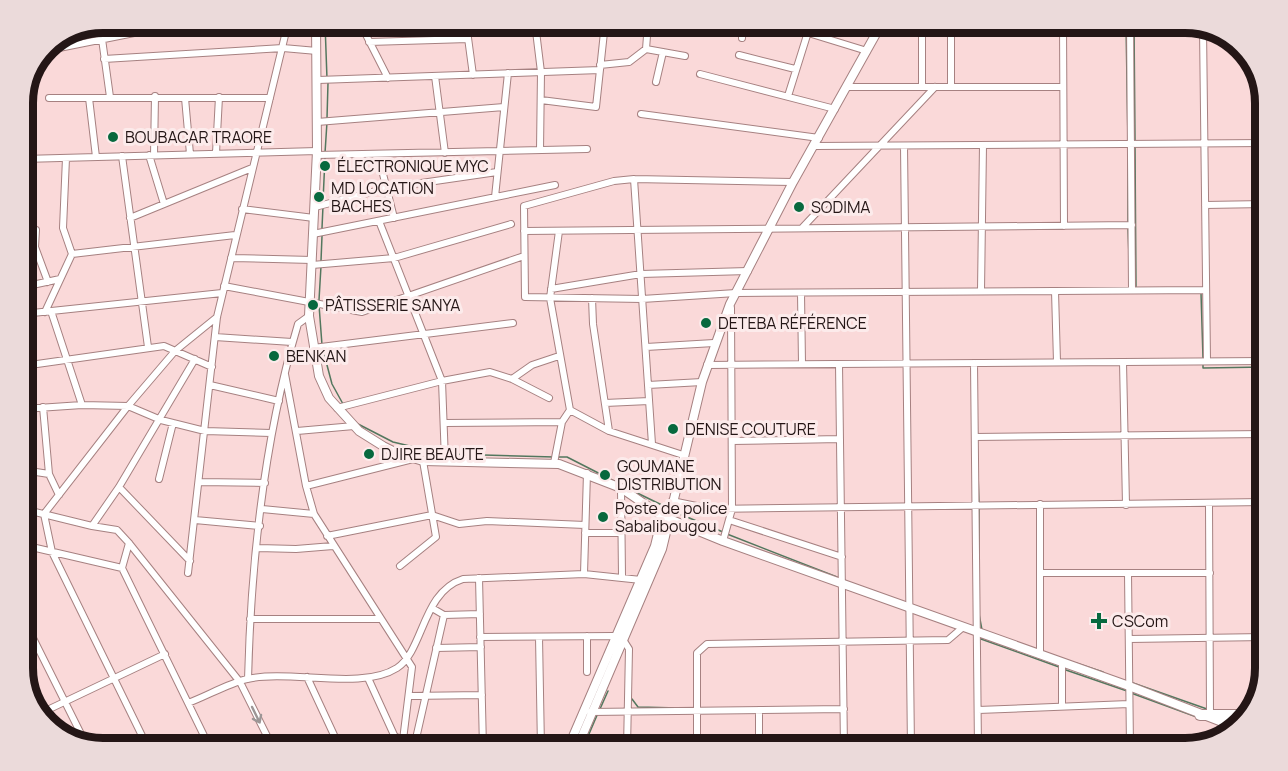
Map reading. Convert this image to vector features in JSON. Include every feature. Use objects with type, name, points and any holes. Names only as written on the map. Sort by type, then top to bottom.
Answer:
[{"type":"highway","points":[[1207,716],[1235,715]]},
{"type":"main road","points":[[316,33],[317,153],[309,316],[312,348],[319,376],[337,408],[354,426],[383,446],[419,460],[554,464],[587,473],[621,488],[666,517],[723,541],[1129,686],[1226,724]]},
{"type":"main road","points":[[580,738],[588,712],[656,546],[671,502],[707,365],[730,304],[771,229],[793,182],[876,33]]},
{"type":"main road","points":[[619,637],[662,549],[666,517]]},
{"type":"main road","points":[[574,738],[588,712]]},
{"type":"main road","points":[[1220,722],[1228,722]]},
{"type":"street","points":[[61,47],[131,33]]},
{"type":"street","points":[[188,573],[217,317],[255,152],[286,33]]},
{"type":"street","points":[[365,33],[388,78]]},
{"type":"street","points":[[467,33],[473,75]]},
{"type":"street","points":[[536,33],[541,72],[540,150]]},
{"type":"street","points":[[541,100],[596,107],[604,33]]},
{"type":"street","points":[[318,80],[541,72],[600,67],[629,62],[646,48],[647,33]]},
{"type":"street","points":[[742,33],[742,38]]},
{"type":"street","points":[[788,96],[808,33]]},
{"type":"street","points":[[811,33],[867,51]]},
{"type":"street","points":[[922,33],[922,87]]},
{"type":"street","points":[[951,33],[951,87]]},
{"type":"street","points":[[1063,33],[1064,225]]},
{"type":"street","points":[[1130,33],[1132,290]]},
{"type":"street","points":[[1203,35],[1207,361]]},
{"type":"street","points":[[102,39],[111,97]]},
{"type":"street","points":[[369,42],[468,39]]},
{"type":"street","points":[[104,59],[283,48],[317,51]]},
{"type":"street","points":[[646,48],[685,56]]},
{"type":"street","points":[[657,81],[663,52]]},
{"type":"street","points":[[739,55],[795,69]]},
{"type":"street","points":[[495,197],[508,73]]},
{"type":"street","points":[[700,74],[835,109]]},
{"type":"street","points":[[435,76],[446,153]]},
{"type":"street","points":[[848,87],[1063,87]]},
{"type":"street","points":[[802,228],[935,87]]},
{"type":"street","points":[[49,98],[155,96],[270,98]]},
{"type":"street","points":[[155,96],[152,155],[164,204]]},
{"type":"street","points":[[216,153],[219,97]]},
{"type":"street","points":[[88,98],[96,157]]},
{"type":"street","points":[[185,98],[190,154]]},
{"type":"street","points":[[317,122],[504,107]]},
{"type":"street","points":[[641,114],[817,142],[877,146],[1255,143]]},
{"type":"street","points":[[981,291],[983,145]]},
{"type":"street","points":[[904,146],[911,738]]},
{"type":"street","points":[[33,159],[255,152],[378,154],[587,149]]},
{"type":"street","points":[[378,154],[394,218]]},
{"type":"street","points":[[122,156],[148,347]]},
{"type":"street","points":[[66,158],[63,228],[72,254],[48,312],[82,405]]},
{"type":"street","points":[[130,218],[252,168]]},
{"type":"street","points":[[315,207],[387,188],[498,172]]},
{"type":"street","points":[[634,179],[652,444]]},
{"type":"street","points":[[793,182],[634,179],[614,181],[524,206],[525,297],[642,298],[736,293],[1206,290]]},
{"type":"street","points":[[313,234],[555,185]]},
{"type":"street","points":[[1205,205],[1255,204]]},
{"type":"street","points":[[242,209],[314,218]]},
{"type":"street","points":[[380,220],[442,381],[446,461]]},
{"type":"street","points":[[231,258],[312,262],[394,258],[511,224]]},
{"type":"street","points":[[524,231],[1132,225]]},
{"type":"street","points":[[36,230],[35,247],[48,282]]},
{"type":"street","points":[[554,464],[562,422],[570,410],[550,298],[559,231]]},
{"type":"street","points":[[72,254],[235,235]]},
{"type":"street","points":[[224,285],[362,312],[524,256]]},
{"type":"street","points":[[551,289],[641,274],[748,271]]},
{"type":"street","points":[[33,285],[60,279]]},
{"type":"street","points":[[1055,291],[1057,362]]},
{"type":"street","points":[[33,313],[222,293]]},
{"type":"street","points":[[801,293],[802,364]]},
{"type":"street","points":[[592,298],[593,324],[609,430]]},
{"type":"street","points":[[723,541],[732,509],[733,365],[730,304]]},
{"type":"street","points":[[248,679],[249,619],[271,433],[292,342],[298,324],[309,316]]},
{"type":"street","points":[[143,738],[116,678],[52,552],[44,514],[128,406],[175,351],[217,317]]},
{"type":"street","points":[[312,348],[513,323]]},
{"type":"street","points":[[215,337],[292,342]]},
{"type":"street","points":[[646,347],[714,343]]},
{"type":"street","points":[[33,364],[164,345],[212,367]]},
{"type":"street","points":[[512,379],[532,365],[560,356]]},
{"type":"street","points":[[92,526],[161,420],[195,359]]},
{"type":"street","points":[[707,365],[1255,361]]},
{"type":"street","points":[[1123,362],[1126,505]]},
{"type":"street","points":[[974,363],[978,738]]},
{"type":"street","points":[[839,364],[844,738]]},
{"type":"street","points":[[337,408],[442,381],[490,372],[512,379],[549,398]]},
{"type":"street","points":[[285,374],[306,486],[314,514],[412,667],[404,738]]},
{"type":"street","points":[[648,385],[702,382]]},
{"type":"street","points":[[210,385],[279,401]]},
{"type":"street","points":[[605,403],[650,401]]},
{"type":"street","points":[[33,408],[82,405],[128,406],[161,420],[205,431],[271,433]]},
{"type":"street","points":[[43,407],[49,474],[58,495]]},
{"type":"street","points":[[570,410],[609,430],[683,455]]},
{"type":"street","points":[[444,423],[562,422]]},
{"type":"street","points":[[159,478],[173,423]]},
{"type":"street","points":[[297,431],[354,426]]},
{"type":"street","points":[[975,437],[1255,434]]},
{"type":"street","points":[[732,441],[840,439]]},
{"type":"street","points":[[306,486],[419,460],[436,537],[400,566]]},
{"type":"street","points":[[33,472],[49,474]]},
{"type":"street","points":[[584,574],[587,473]]},
{"type":"street","points":[[199,482],[265,483]]},
{"type":"street","points":[[119,487],[190,561]]},
{"type":"street","points":[[621,488],[622,576]]},
{"type":"street","points":[[671,502],[702,508],[732,509],[1255,502]]},
{"type":"street","points":[[1040,504],[1040,655]]},
{"type":"street","points":[[1207,716],[1211,639],[1209,504]]},
{"type":"street","points":[[262,509],[314,514]]},
{"type":"street","points":[[33,511],[117,530],[240,682],[268,738]]},
{"type":"street","points":[[327,536],[432,515],[459,524],[487,521],[585,525]]},
{"type":"street","points":[[195,520],[260,526]]},
{"type":"street","points":[[729,520],[842,557]]},
{"type":"street","points":[[585,533],[621,533]]},
{"type":"street","points":[[129,543],[122,568],[205,738]]},
{"type":"street","points":[[258,548],[296,549],[333,546]]},
{"type":"street","points":[[33,547],[122,568]]},
{"type":"street","points":[[1040,573],[1210,573]]},
{"type":"street","points":[[1128,573],[1130,738]]},
{"type":"street","points":[[188,704],[248,679],[368,678],[397,668],[407,658],[432,608],[450,583],[479,578],[584,574],[622,576],[641,580]]},
{"type":"street","points":[[479,578],[483,738]]},
{"type":"street","points":[[432,608],[444,615],[480,615]]},
{"type":"street","points":[[417,738],[444,615]]},
{"type":"street","points":[[249,619],[380,618]]},
{"type":"street","points":[[697,738],[697,653],[700,647],[707,644],[948,640],[962,628]]},
{"type":"street","points":[[587,636],[587,672]]},
{"type":"street","points":[[539,637],[541,738]]},
{"type":"street","points":[[480,638],[619,637],[629,649],[630,711],[628,738]]},
{"type":"street","points":[[1129,639],[1255,637]]},
{"type":"street","points":[[33,638],[81,735]]},
{"type":"street","points":[[436,648],[481,647]]},
{"type":"street","points":[[48,710],[165,654]]},
{"type":"street","points":[[1062,663],[1062,706]]},
{"type":"street","points":[[307,677],[335,738]]},
{"type":"street","points":[[368,678],[396,738]]},
{"type":"street","points":[[409,696],[482,695]]},
{"type":"street","points":[[978,710],[1129,704]]},
{"type":"street","points":[[588,712],[844,709]]},
{"type":"street","points":[[759,710],[759,738]]},
{"type":"waterway","points":[[325,33],[327,79]]},
{"type":"waterway","points":[[1126,33],[1128,142]]},
{"type":"waterway","points":[[1134,33],[1135,142]]},
{"type":"waterway","points":[[327,118],[328,83]]},
{"type":"waterway","points":[[325,153],[327,122]]},
{"type":"waterway","points":[[1128,147],[1128,223]]},
{"type":"waterway","points":[[1135,147],[1136,289]]},
{"type":"waterway","points":[[323,201],[325,158]]},
{"type":"waterway","points":[[322,228],[323,206]]},
{"type":"waterway","points":[[1128,228],[1129,256]]},
{"type":"waterway","points":[[321,261],[322,236]]},
{"type":"waterway","points":[[319,300],[321,266]]},
{"type":"waterway","points":[[1201,293],[1203,358]]},
{"type":"waterway","points":[[319,305],[322,345]]},
{"type":"waterway","points":[[323,350],[332,384],[343,404]]},
{"type":"waterway","points":[[1203,362],[1203,368],[1255,367]]},
{"type":"waterway","points":[[358,424],[393,442],[443,454]]},
{"type":"waterway","points":[[448,454],[554,457]]},
{"type":"waterway","points":[[559,457],[567,457],[614,481]]},
{"type":"waterway","points":[[978,473],[979,504]]},
{"type":"waterway","points":[[629,489],[668,508]]},
{"type":"waterway","points":[[979,509],[979,600]]},
{"type":"waterway","points":[[675,512],[723,532]]},
{"type":"waterway","points":[[727,534],[837,577]]},
{"type":"waterway","points":[[979,614],[982,630]]},
{"type":"waterway","points":[[981,637],[981,639],[1059,667]]},
{"type":"waterway","points":[[1076,663],[1103,672]]},
{"type":"waterway","points":[[1063,669],[1127,691]]},
{"type":"waterway","points":[[1133,683],[1207,709]]},
{"type":"waterway","points":[[600,709],[608,691]]},
{"type":"waterway","points":[[1131,693],[1194,716]]},
{"type":"waterway","points":[[632,699],[638,707],[679,708]]},
{"type":"waterway","points":[[587,738],[598,713]]},
{"type":"place","name":"BOUBACAR TRAORE","points":[[113,137]]},
{"type":"place","name":"ÉLECTRONIQUE MYC","points":[[325,166]]},
{"type":"place","name":"MD LOCATION BACHES","points":[[319,197]]},
{"type":"place","name":"SODIMA","points":[[799,207]]},
{"type":"place","name":"PÂTISSERIE SANYA","points":[[313,305]]},
{"type":"place","name":"DETEBA RÉFÉRENCE","points":[[706,323]]},
{"type":"place","name":"BENKAN","points":[[274,356]]},
{"type":"place","name":"DENISE COUTURE","points":[[673,429]]},
{"type":"place","name":"DJIRE BEAUTE","points":[[369,454]]},
{"type":"place","name":"GOUMANE DISTRIBUTION","points":[[605,475]]},
{"type":"place","name":"Poste de police Sabalibougou","points":[[603,517]]},
{"type":"place","name":"CSCom","points":[[1099,621]]}]
